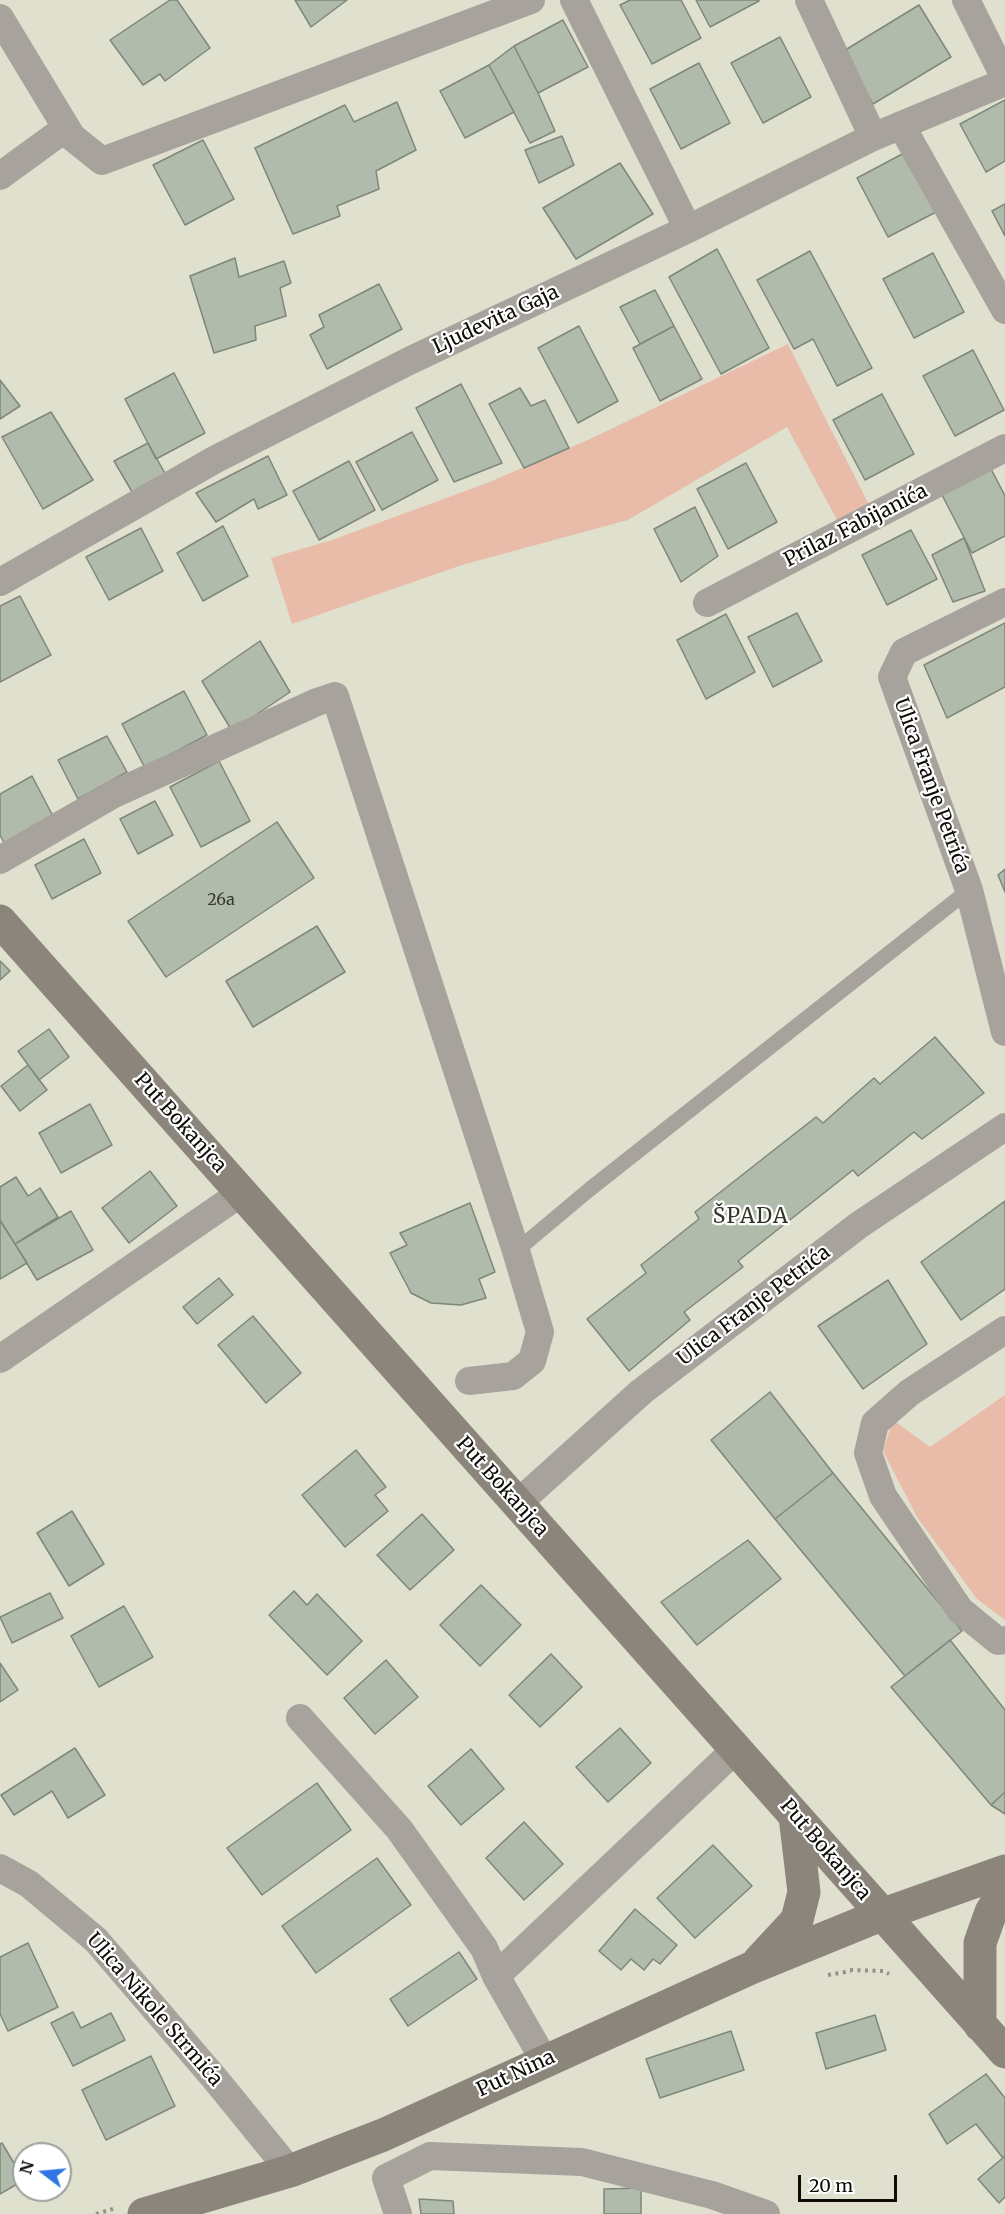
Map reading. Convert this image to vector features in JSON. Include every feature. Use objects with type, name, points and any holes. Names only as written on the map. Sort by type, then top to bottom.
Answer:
[{"type":"main road","name":"Put Bokanjca","points":[[0,921],[1005,2052]]},
{"type":"main road","points":[[752,1968],[797,1920],[804,1892],[795,1816]]},
{"type":"main road","name":"Put Nina","points":[[131,2210],[290,2171],[383,2134],[752,1968],[881,1915],[1005,1871]]},
{"type":"main road","points":[[980,2025],[980,1943],[991,1912],[1005,1889]]},
{"type":"street","points":[[0,18],[72,137],[102,161],[531,0]]},
{"type":"street","points":[[574,0],[688,229]]},
{"type":"street","points":[[809,0],[873,137]]},
{"type":"street","points":[[966,0],[1005,80]]},
{"type":"street","name":"Ljudevita Gaja","points":[[0,582],[216,459],[409,361],[688,229],[873,137],[1005,80]]},
{"type":"street","points":[[901,125],[1005,309]]},
{"type":"street","points":[[0,176],[66,128]]},
{"type":"street","name":"Prilaz Fabijanića","points":[[707,603],[1005,448]]},
{"type":"street","name":"Ulica Franje Petrića","points":[[1005,602],[904,652],[892,677],[969,890],[1005,1032]]},
{"type":"street","points":[[0,860],[114,794],[317,702],[335,696],[516,1251],[540,1332],[532,1361],[513,1376],[469,1381]]},
{"type":"street","name":"Ulica Franje Petrića","points":[[518,1504],[641,1392],[859,1226],[1005,1127]]},
{"type":"street","points":[[0,1359],[241,1193]]},
{"type":"street","points":[[1005,1330],[909,1394],[875,1423],[868,1453],[883,1496],[960,1610],[998,1641],[1005,1640]]},
{"type":"street","points":[[300,1718],[399,1829],[484,1947],[496,1976],[544,2060]]},
{"type":"street","points":[[496,1976],[735,1750]]},
{"type":"street","name":"Ulica Nikole Strmića","points":[[0,1868],[29,1884],[96,1940],[216,2080],[290,2171]]},
{"type":"street","points":[[398,2214],[386,2178],[430,2156],[582,2162],[712,2195],[766,2214]]},
{"type":"lane","points":[[516,1251],[590,1189],[969,890]]},
{"type":"path","points":[[96,2214],[131,2210]]},
{"type":"shaded area","points":[[788,344],[875,517],[844,533],[787,427],[628,520],[462,565],[292,624],[271,558],[332,540],[487,483],[590,439]]},
{"type":"shaded area","points":[[1005,1395],[1005,1620],[977,1599],[917,1517],[883,1451],[893,1420],[930,1447]]},
{"type":"building","points":[[170,0],[177,0],[210,48],[165,81],[160,74],[143,85],[110,40]]},
{"type":"building","points":[[295,0],[347,0],[311,27]]},
{"type":"building","points":[[630,0],[681,0],[701,38],[652,64],[620,5]]},
{"type":"building","points":[[696,0],[759,0],[759,1],[710,27]]},
{"type":"building","points":[[919,5],[951,57],[873,104],[842,52]]},
{"type":"building","points":[[563,20],[588,67],[538,93],[514,46]]},
{"type":"building","points":[[780,37],[811,97],[763,123],[731,63]]},
{"type":"building","points":[[514,46],[555,131],[530,143],[489,65]]},
{"type":"building","points":[[699,63],[730,123],[681,149],[650,89]]},
{"type":"building","points":[[489,65],[514,112],[465,138],[440,91]]},
{"type":"building","points":[[1005,100],[1005,161],[986,172],[960,124]]},
{"type":"building","points":[[397,102],[416,150],[376,171],[379,189],[337,206],[340,216],[293,234],[255,148],[345,105],[354,122]]},
{"type":"building","points":[[562,136],[574,165],[539,183],[525,150]]},
{"type":"building","points":[[203,140],[234,199],[185,225],[153,165]]},
{"type":"building","points":[[906,152],[938,211],[888,237],[857,178]]},
{"type":"building","points":[[620,163],[653,214],[576,259],[543,208]]},
{"type":"building","points":[[1005,204],[1005,236],[992,211]]},
{"type":"building","points":[[717,249],[769,348],[721,374],[669,277]]},
{"type":"building","points":[[810,251],[872,368],[837,386],[813,339],[794,349],[757,280]]},
{"type":"building","points":[[933,253],[964,312],[914,338],[883,279]]},
{"type":"building","points":[[235,258],[239,277],[284,261],[291,283],[280,288],[286,316],[255,326],[256,340],[214,353],[190,276]]},
{"type":"building","points":[[379,284],[402,329],[327,369],[310,335],[324,327],[319,315]]},
{"type":"building","points":[[655,290],[674,326],[640,344],[620,307]]},
{"type":"building","points":[[579,326],[618,401],[578,423],[538,348]]},
{"type":"building","points":[[674,326],[702,379],[660,401],[633,348]]},
{"type":"building","points":[[973,350],[1004,410],[955,436],[923,376]]},
{"type":"building","points":[[174,373],[205,433],[156,459],[125,399]]},
{"type":"building","points":[[0,380],[20,406],[0,419]]},
{"type":"building","points":[[461,384],[502,463],[454,482],[416,408]]},
{"type":"building","points":[[520,388],[531,406],[545,400],[569,448],[524,468],[489,404]]},
{"type":"building","points":[[882,394],[914,454],[865,480],[833,420]]},
{"type":"building","points":[[51,412],[93,480],[43,509],[2,437]]},
{"type":"building","points":[[412,432],[438,480],[382,510],[356,462]]},
{"type":"building","points":[[148,443],[171,484],[138,502],[114,461]]},
{"type":"building","points":[[268,456],[287,495],[258,509],[254,499],[216,522],[196,493]]},
{"type":"building","points":[[349,461],[375,510],[319,540],[293,491]]},
{"type":"building","points":[[746,463],[777,522],[728,549],[697,489]]},
{"type":"building","points":[[990,467],[1005,496],[1005,536],[972,553],[941,493]]},
{"type":"building","points":[[695,507],[718,556],[681,582],[654,529]]},
{"type":"building","points":[[223,526],[248,576],[203,601],[177,553]]},
{"type":"building","points":[[141,528],[163,571],[109,600],[86,557]]},
{"type":"building","points":[[911,530],[937,579],[887,605],[862,555]]},
{"type":"building","points":[[964,538],[985,591],[953,602],[932,555]]},
{"type":"building","points":[[20,596],[51,655],[0,682],[0,606]]},
{"type":"building","points":[[797,613],[822,661],[773,687],[748,637]]},
{"type":"building","points":[[726,614],[755,672],[706,699],[677,640]]},
{"type":"building","points":[[1005,623],[1005,687],[947,718],[924,665]]},
{"type":"building","points":[[260,641],[290,692],[232,731],[202,681]]},
{"type":"building","points":[[184,691],[207,735],[145,768],[122,724]]},
{"type":"building","points":[[107,736],[127,772],[78,799],[58,760]]},
{"type":"building","points":[[219,761],[250,821],[201,847],[170,787]]},
{"type":"building","points":[[32,776],[56,822],[7,848],[0,835],[0,794]]},
{"type":"building","points":[[155,801],[173,835],[138,854],[120,819]]},
{"type":"building","points":[[277,822],[314,878],[166,977],[128,921]]},
{"type":"building","points":[[84,839],[101,873],[52,899],[35,865]]},
{"type":"building","points":[[1005,869],[1005,892],[998,875]]},
{"type":"building","points":[[317,926],[345,972],[253,1027],[226,981]]},
{"type":"building","points":[[0,961],[10,971],[0,980]]},
{"type":"building","points":[[49,1029],[69,1057],[39,1080],[18,1051]]},
{"type":"building","points":[[935,1037],[984,1093],[922,1139],[914,1132],[858,1176],[853,1170],[738,1261],[743,1267],[684,1312],[690,1320],[629,1371],[587,1319],[646,1273],[641,1265],[699,1219],[695,1212],[816,1117],[823,1123],[874,1078],[880,1084]]},
{"type":"building","points":[[28,1065],[47,1090],[20,1111],[1,1086]]},
{"type":"building","points":[[90,1104],[112,1145],[61,1173],[39,1133]]},
{"type":"building","points":[[150,1171],[177,1206],[129,1243],[102,1208]]},
{"type":"building","points":[[16,1177],[28,1196],[40,1188],[58,1217],[15,1244],[0,1220],[0,1187]]},
{"type":"building","points":[[1005,1201],[1005,1289],[961,1320],[921,1262]]},
{"type":"building","points":[[470,1203],[495,1272],[479,1279],[486,1298],[461,1305],[431,1303],[411,1293],[390,1253],[407,1245],[400,1233]]},
{"type":"building","points":[[71,1211],[93,1250],[37,1280],[15,1244]]},
{"type":"building","points":[[0,1223],[27,1263],[0,1279]]},
{"type":"building","points":[[219,1278],[233,1295],[197,1324],[183,1307]]},
{"type":"building","points":[[888,1280],[927,1344],[863,1389],[818,1326]]},
{"type":"building","points":[[253,1316],[301,1373],[266,1403],[218,1345]]},
{"type":"building","points":[[770,1392],[833,1473],[775,1519],[711,1440]]},
{"type":"building","points":[[356,1450],[386,1487],[375,1495],[388,1511],[345,1547],[302,1495]]},
{"type":"building","points":[[833,1473],[962,1631],[905,1676],[775,1519]]},
{"type":"building","points":[[72,1511],[104,1564],[69,1586],[37,1533]]},
{"type":"building","points":[[422,1514],[454,1550],[410,1590],[377,1555]]},
{"type":"building","points":[[748,1540],[781,1579],[697,1645],[661,1602]]},
{"type":"building","points":[[481,1585],[521,1625],[480,1666],[440,1625]]},
{"type":"building","points":[[294,1591],[307,1605],[317,1594],[362,1641],[327,1675],[269,1615]]},
{"type":"building","points":[[50,1593],[63,1618],[12,1643],[0,1617]]},
{"type":"building","points":[[124,1606],[153,1657],[99,1687],[71,1636]]},
{"type":"building","points":[[950,1640],[1005,1710],[1005,1792],[991,1805],[891,1687]]},
{"type":"building","points":[[551,1654],[582,1687],[540,1727],[509,1695]]},
{"type":"building","points":[[386,1660],[418,1697],[375,1734],[344,1698]]},
{"type":"building","points":[[0,1663],[18,1690],[0,1702]]},
{"type":"building","points":[[620,1728],[651,1763],[608,1802],[576,1767]]},
{"type":"building","points":[[75,1748],[105,1795],[68,1818],[52,1791],[14,1815],[1,1795]]},
{"type":"building","points":[[471,1749],[504,1789],[461,1825],[428,1786]]},
{"type":"building","points":[[317,1783],[351,1830],[262,1895],[227,1848]]},
{"type":"building","points":[[1005,1792],[1005,1814],[991,1805]]},
{"type":"building","points":[[524,1822],[563,1864],[524,1900],[486,1858]]},
{"type":"building","points":[[713,1845],[752,1886],[695,1938],[657,1898]]},
{"type":"building","points":[[377,1858],[411,1905],[316,1973],[282,1926]]},
{"type":"building","points":[[635,1909],[677,1945],[660,1964],[653,1959],[644,1970],[631,1959],[621,1970],[599,1951]]},
{"type":"building","points":[[28,1943],[58,2007],[8,2031],[0,2014],[0,1957]]},
{"type":"building","points":[[459,1952],[477,1979],[408,2026],[390,1999]]},
{"type":"building","points":[[73,2012],[81,2028],[111,2013],[125,2040],[73,2066],[51,2023]]},
{"type":"building","points":[[875,2015],[886,2050],[826,2069],[816,2033]]},
{"type":"building","points":[[731,2031],[744,2070],[660,2098],[646,2059]]},
{"type":"building","points":[[151,2056],[175,2106],[106,2140],[82,2090]]},
{"type":"building","points":[[986,2074],[1005,2098],[1005,2156],[1003,2158],[976,2124],[947,2144],[929,2114]]},
{"type":"building","points":[[2,2143],[12,2160],[12,2187],[0,2194],[0,2144]]},
{"type":"building","points":[[1005,2156],[1005,2197],[999,2203],[978,2179]]},
{"type":"building","points":[[641,2188],[641,2214],[604,2214],[604,2189]]},
{"type":"building","points":[[419,2199],[453,2201],[454,2214],[421,2214]]},
{"type":"district","name":"ŠPADA","points":[[751,1217]]}]
